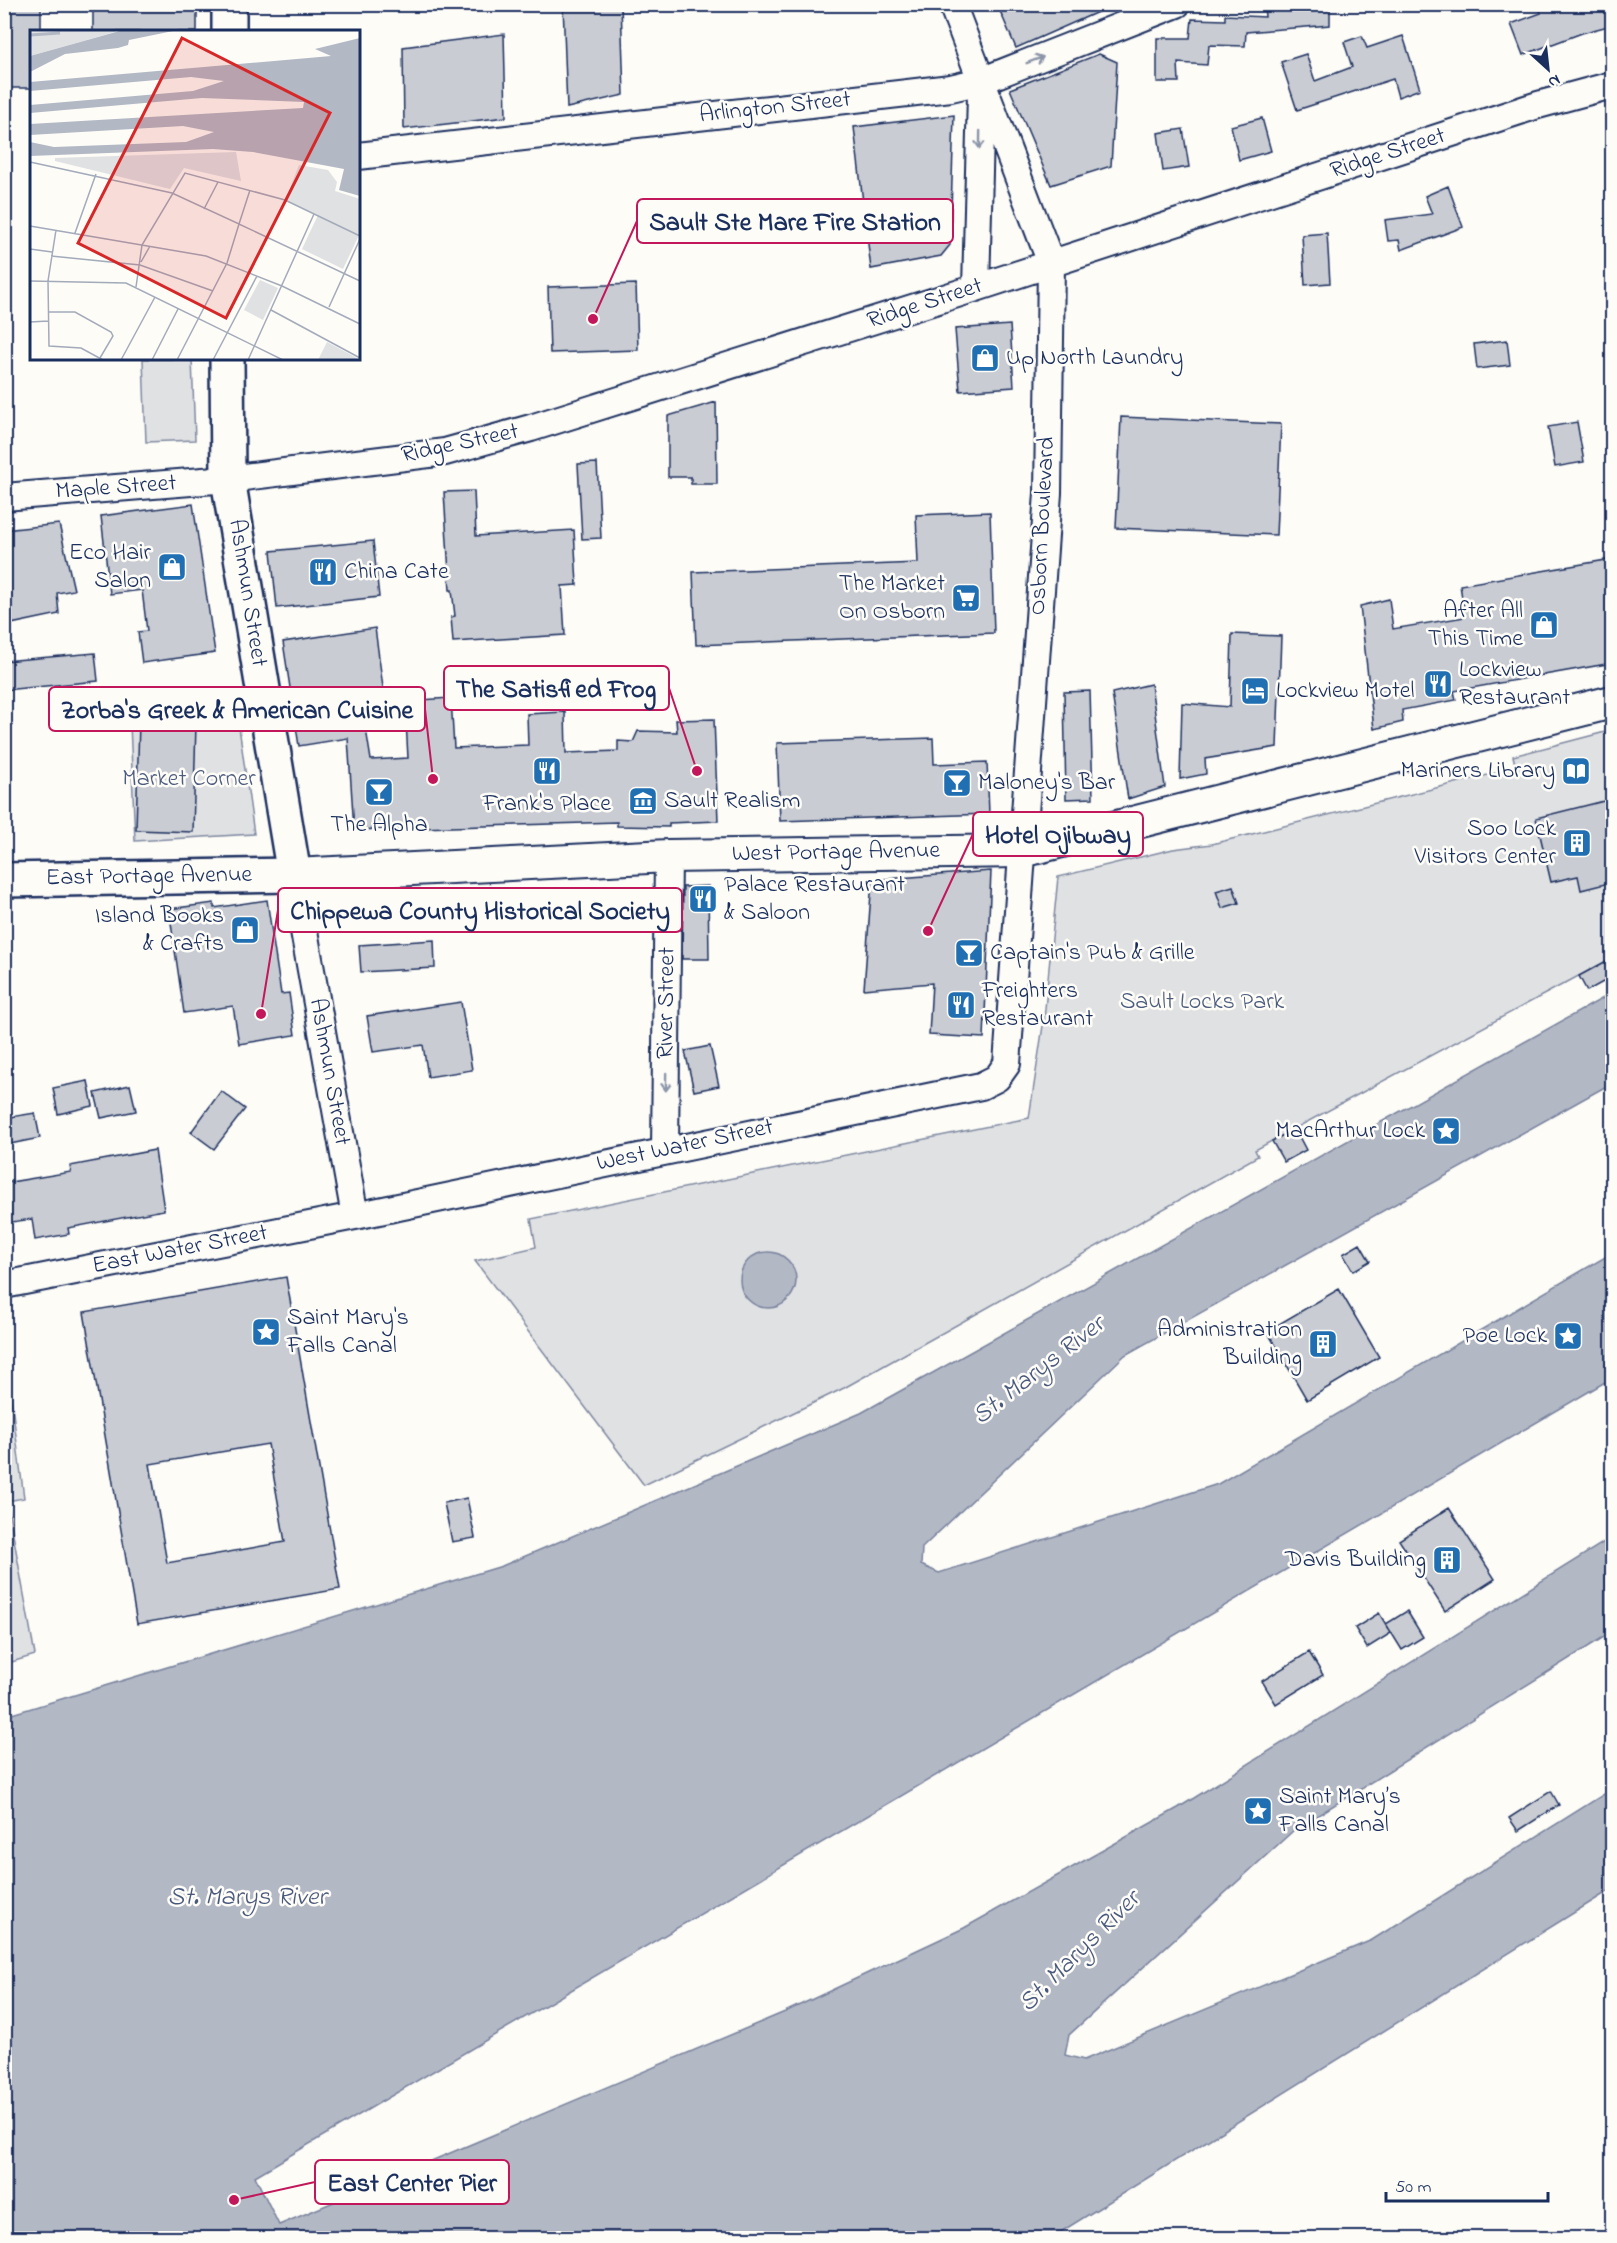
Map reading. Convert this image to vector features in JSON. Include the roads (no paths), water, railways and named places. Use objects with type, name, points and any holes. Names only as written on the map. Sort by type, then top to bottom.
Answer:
[{"type":"main road","points":[[229,4],[229,30]]},
{"type":"main road","name":"Ashmun Street","points":[[226,360],[228,479],[294,875]]},
{"type":"main road","name":"East Portage Avenue","points":[[4,880],[294,875]]},
{"type":"street","name":"Osborn Boulevard","points":[[952,4],[1051,263],[1048,492],[1007,1064]]},
{"type":"street","name":"Arlington Street","points":[[360,156],[951,88],[981,81],[1177,4]]},
{"type":"street","points":[[976,288],[981,81]]},
{"type":"street","name":"Ridge Street","points":[[228,479],[454,450],[531,428],[976,288],[1538,105],[1612,85]]},
{"type":"street","name":"Maple Street","points":[[4,496],[228,479]]},
{"type":"street","name":"West Portage Avenue","points":[[294,875],[668,856],[1022,850],[1612,702]]},
{"type":"street","name":"River Street","points":[[665,1150],[668,856]]},
{"type":"street","name":"Ashmun Street","points":[[294,875],[355,1216]]},
{"type":"street","name":"West Water Street","points":[[355,1216],[981,1086],[997,1078],[1007,1064]]},
{"type":"street","name":"East Water Street","points":[[4,1285],[355,1216]]},
{"type":"water","name":"St. Marys River","points":[[1612,993],[1612,1083],[1125,1355],[922,1548],[921,1565],[939,1573],[1218,1484],[1612,1253],[1612,1378],[255,2176],[279,2225],[785,2012],[964,1928],[1178,1808],[1612,1537],[1612,1632],[1294,1830],[1069,2035],[1065,2055],[1084,2060],[1372,1940],[1612,1789],[1612,1889],[1051,2238],[5,2238],[5,1716],[502,1566],[861,1413]]},
{"type":"water","points":[[762,1252],[774,1252],[784,1256],[792,1264],[796,1280],[792,1296],[784,1304],[774,1308],[762,1308],[752,1304],[744,1296],[740,1286],[740,1274],[744,1264],[752,1256]]},
{"type":"place","name":"Sault Ste Mare Fire Station","points":[[593,319]]},
{"type":"place","name":"Up North Laundry","points":[[985,358]]},
{"type":"place","name":"Eco Hair Salon","points":[[172,567]]},
{"type":"place","name":"China Cate","points":[[323,572]]},
{"type":"place","name":"The Market On Osborn","points":[[966,598]]},
{"type":"place","name":"After All This Time","points":[[1544,625]]},
{"type":"place","name":"Lockview Restaurant","points":[[1438,684]]},
{"type":"place","name":"Lockview Motel","points":[[1255,691]]},
{"type":"place","name":"Frank's Place","points":[[547,771]]},
{"type":"place","name":"The Satisfied Frog","points":[[697,771]]},
{"type":"place","name":"Mariners Library","points":[[1576,771]]},
{"type":"place","name":"Zorba's Greek & American Cuisine","points":[[433,779]]},
{"type":"place","name":"Maloney's Bar","points":[[957,783]]},
{"type":"place","name":"The Alpha","points":[[379,792]]},
{"type":"place","name":"Sault Realism","points":[[643,801]]},
{"type":"place","name":"Soo Lock Visitors Center","points":[[1577,843]]},
{"type":"place","name":"Palace Restaurant & Saloon","points":[[703,899]]},
{"type":"place","name":"Island Books & Crafts","points":[[245,930]]},
{"type":"place","name":"Hotel Ojibway","points":[[928,931]]},
{"type":"place","name":"Captain's Pub & Grille","points":[[969,953]]},
{"type":"place","name":"Freighters Restaurant","points":[[961,1005]]},
{"type":"place","name":"Chippewa County Historical Society","points":[[261,1014]]},
{"type":"place","name":"MacArthur Lock","points":[[1446,1131]]},
{"type":"place","name":"Saint Mary's Falls Canal","points":[[266,1332]]},
{"type":"place","name":"Poe Lock","points":[[1568,1336]]},
{"type":"place","name":"Administration Building","points":[[1323,1344]]},
{"type":"place","name":"Davis Building","points":[[1447,1560]]},
{"type":"place","name":"Saint Mary’s Falls Canal","points":[[1258,1811]]},
{"type":"place","name":"East Center Pier","points":[[234,2200]]},
{"type":"park label","name":"Market Corner","points":[[189,779]]},
{"type":"park label","name":"Sault Locks Park","points":[[1202,1002]]}]
